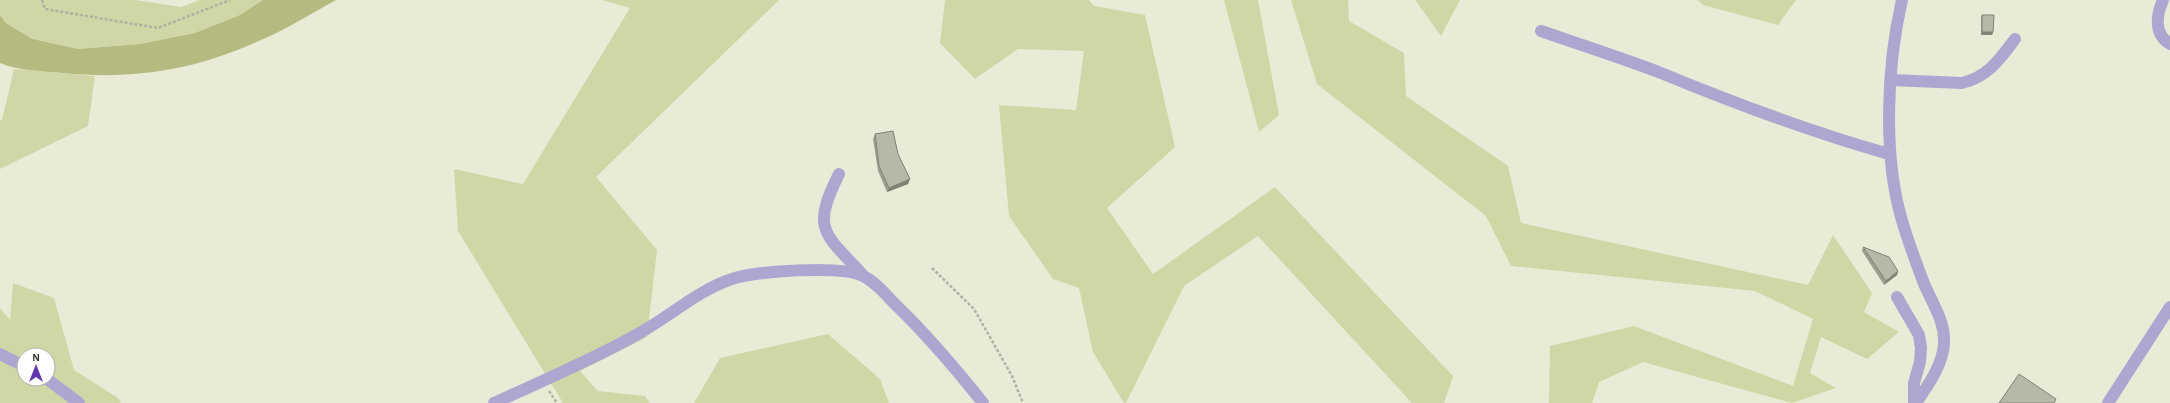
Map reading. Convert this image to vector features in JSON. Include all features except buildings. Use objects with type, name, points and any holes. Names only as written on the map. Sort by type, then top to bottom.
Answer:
[{"type":"street","points":[[1902,0],[1891,80],[1890,154],[1901,216],[1923,282],[1941,318],[1944,344],[1936,371],[1915,403]]},
{"type":"street","points":[[2163,0],[2158,16],[2158,28],[2162,39],[2170,44]]},
{"type":"street","points":[[1541,31],[1661,73],[1726,100],[1789,123],[1890,154]]},
{"type":"street","points":[[1891,80],[1962,83],[1973,80],[1994,66],[2015,39]]},
{"type":"street","points":[[839,174],[829,195],[822,222],[828,238],[863,275],[884,292],[906,315],[949,361],[983,403]]},
{"type":"street","points":[[494,403],[584,362],[638,334],[711,289],[731,279],[758,272],[794,270],[836,271],[863,275]]},
{"type":"street","points":[[1897,297],[1919,335],[1921,348],[1920,362],[1914,383],[1915,403]]},
{"type":"street","points":[[2108,403],[2170,307]]},
{"type":"street","points":[[0,354],[16,362]]},
{"type":"street","points":[[56,386],[79,403]]},
{"type":"path","points":[[42,0],[45,9],[158,28],[230,0]]},
{"type":"path","points":[[932,268],[974,309],[1012,376],[1023,403]]},
{"type":"shaded area","points":[[0,0],[135,0],[181,7],[200,0],[263,0],[240,15],[195,33],[140,44],[78,49],[34,39],[6,23],[0,15]]},
{"type":"shaded area","points":[[263,0],[336,0],[280,31],[237,50],[213,59],[164,70],[140,74],[89,75],[15,68],[0,63],[0,15],[6,23],[33,39],[78,49],[140,44],[195,33],[240,15]]},
{"type":"shaded area","points":[[602,0],[779,0],[596,177],[657,250],[647,337],[580,371],[598,391],[645,396],[650,403],[563,403],[458,231],[454,169],[523,184],[630,8]]},
{"type":"shaded area","points":[[945,0],[1089,0],[1094,6],[1145,15],[1175,147],[1107,208],[1153,274],[1275,187],[1453,376],[1444,403],[1412,403],[1258,236],[1184,286],[1126,403],[1124,403],[1093,352],[1079,288],[1053,279],[1009,216],[999,105],[1076,110],[1084,51],[1018,49],[975,79],[940,43]]},
{"type":"shaded area","points":[[1224,0],[1258,0],[1279,115],[1259,132]]},
{"type":"shaded area","points":[[1291,0],[1348,0],[1349,21],[1404,53],[1406,96],[1508,166],[1521,223],[1808,285],[1833,235],[1872,293],[1864,312],[1899,332],[1867,359],[1821,337],[1810,373],[1836,388],[1792,403],[1643,362],[1599,382],[1592,403],[1549,403],[1550,346],[1634,326],[1793,386],[1813,319],[1755,291],[1511,266],[1486,216],[1317,84]]},
{"type":"shaded area","points":[[1415,0],[1460,0],[1441,36]]},
{"type":"shaded area","points":[[1698,0],[1796,0],[1778,25],[1703,5]]},
{"type":"shaded area","points":[[14,69],[95,76],[88,126],[0,169],[0,121],[2,120]]},
{"type":"shaded area","points":[[13,283],[54,298],[74,370],[118,398],[121,403],[0,403],[0,308],[10,320]]},
{"type":"shaded area","points":[[828,334],[880,379],[889,403],[694,403],[720,358]]}]
